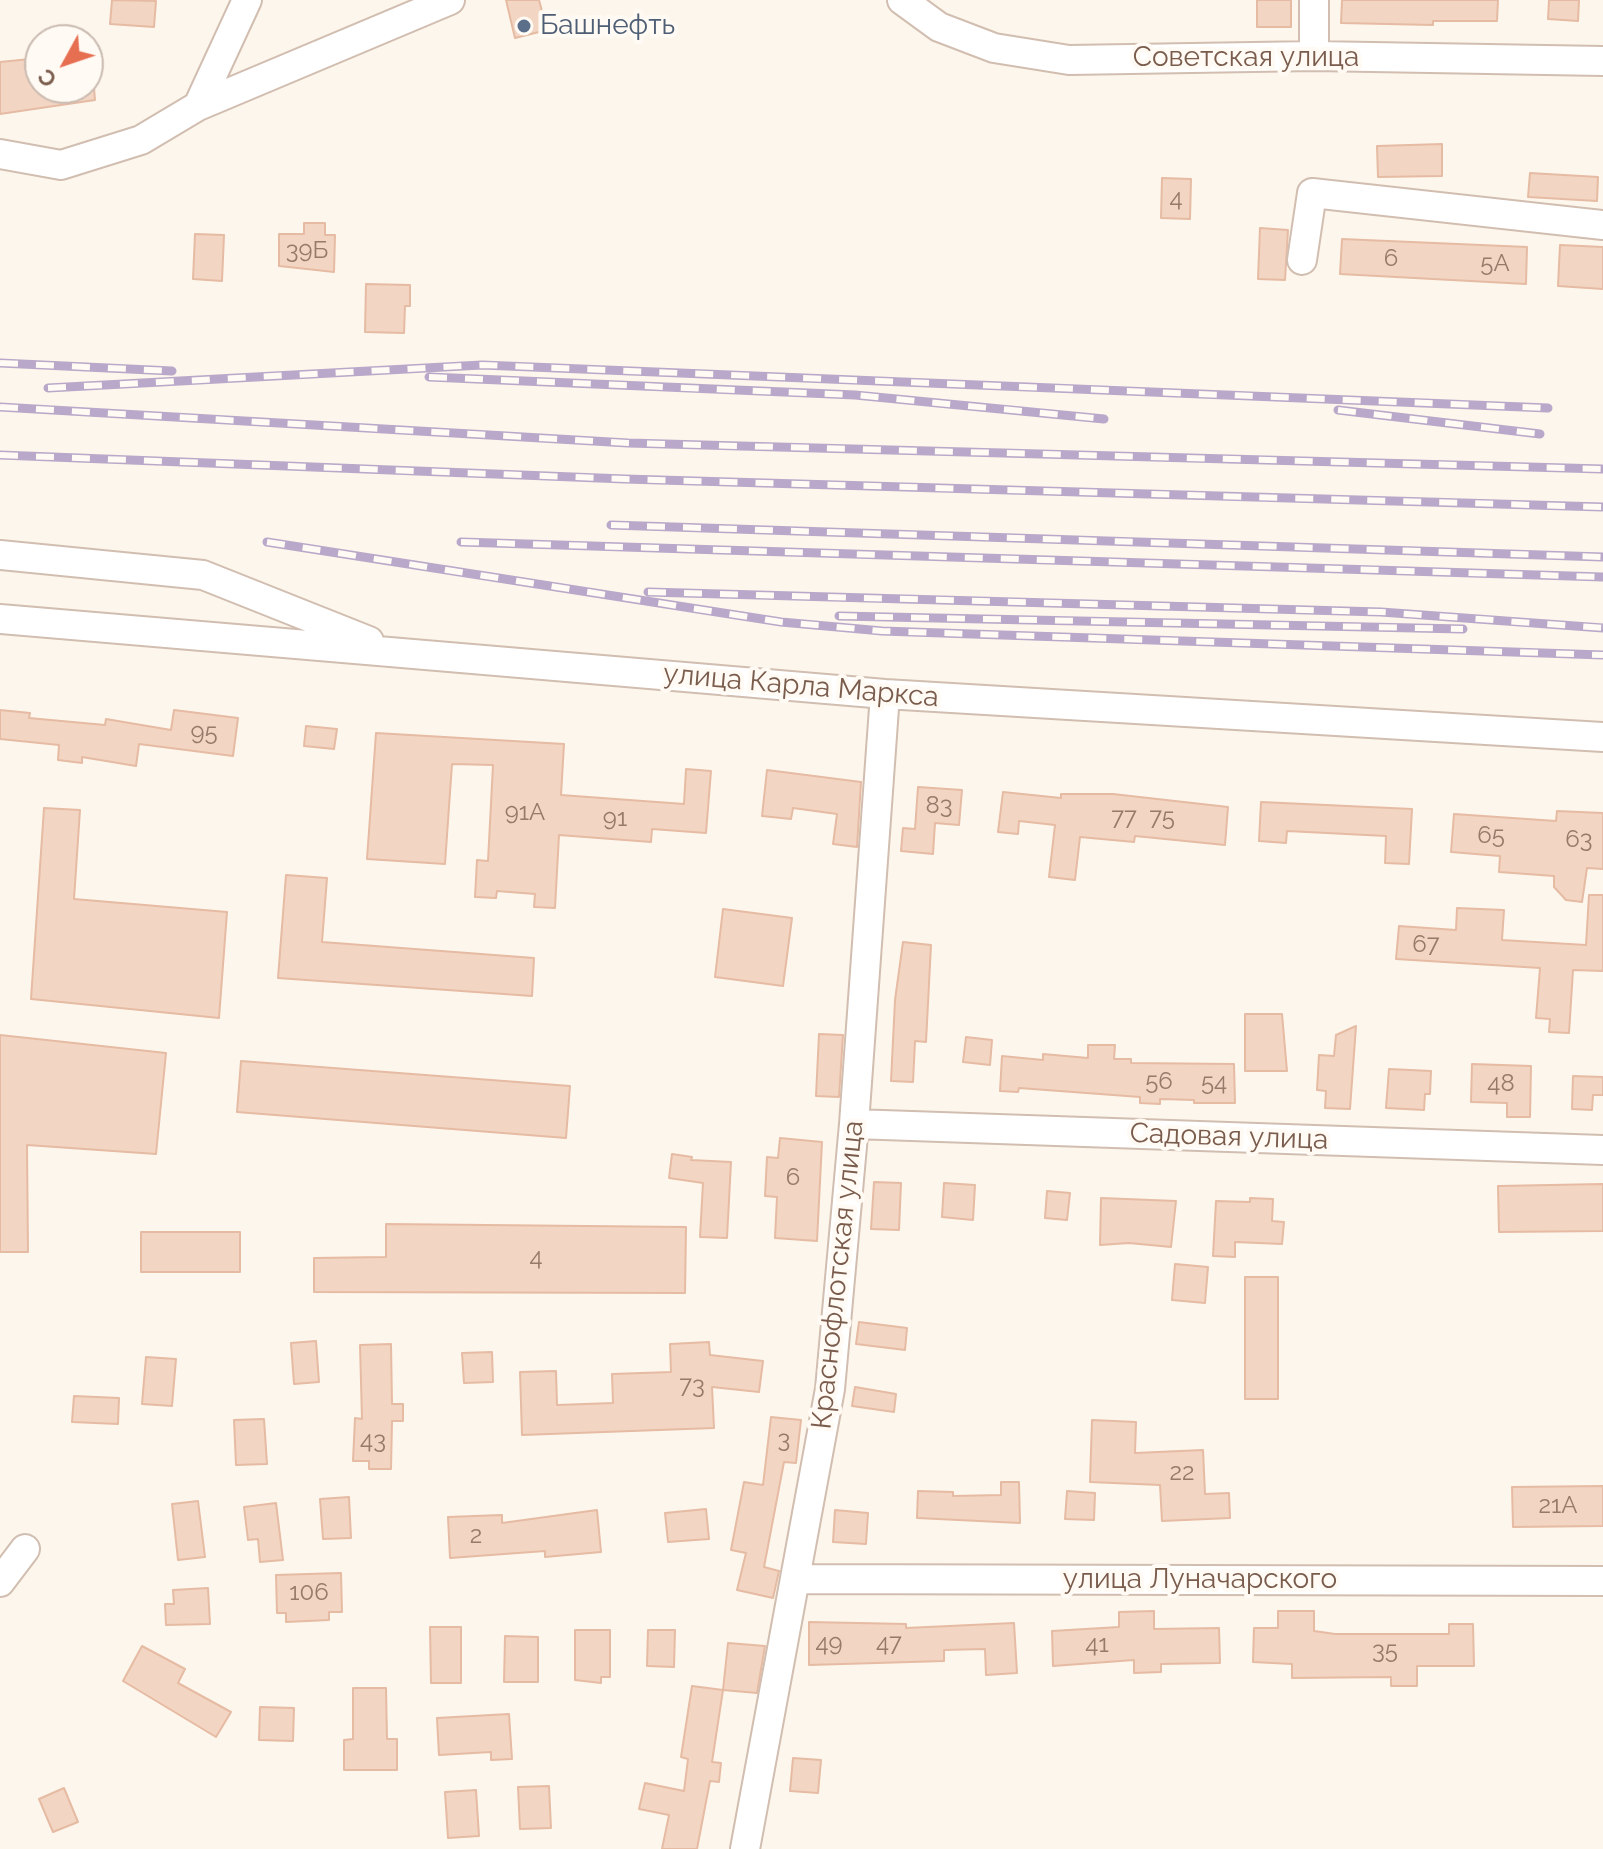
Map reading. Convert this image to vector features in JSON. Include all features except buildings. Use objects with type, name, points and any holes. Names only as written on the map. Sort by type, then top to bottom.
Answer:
[{"type":"street","points":[[198,106],[247,0]]},
{"type":"street","points":[[0,154],[61,165],[141,140],[198,106],[450,0]]},
{"type":"street","name":"Советская улица","points":[[902,0],[939,27],[994,48],[1069,60],[1314,56],[1603,61]]},
{"type":"street","points":[[1314,0],[1314,56]]},
{"type":"street","points":[[1302,260],[1312,193],[1603,225]]},
{"type":"street","points":[[0,555],[203,575],[396,652]]},
{"type":"street","name":"улица Карла Маркса","points":[[0,619],[885,694],[1603,737]]},
{"type":"street","name":"Краснофлотская улица","points":[[745,1849],[830,1389],[854,1124],[885,694]]},
{"type":"street","name":"Садовая улица","points":[[854,1124],[1603,1150]]},
{"type":"street","points":[[0,1582],[25,1549]]},
{"type":"street","name":"улица Луначарского","points":[[796,1579],[1603,1581]]},
{"type":"railway","points":[[0,363],[172,371]]},
{"type":"railway","points":[[48,388],[482,365],[1548,408]]},
{"type":"railway","points":[[429,377],[855,395],[1104,419]]},
{"type":"railway","points":[[0,407],[628,443],[1603,469]]},
{"type":"railway","points":[[1338,410],[1540,434]]},
{"type":"railway","points":[[0,455],[625,479],[1603,507]]},
{"type":"railway","points":[[611,525],[1603,557]]},
{"type":"railway","points":[[267,542],[781,622],[882,631],[1603,655]]},
{"type":"railway","points":[[461,542],[1603,577]]},
{"type":"railway","points":[[648,592],[1381,612],[1603,628]]},
{"type":"railway","points":[[839,616],[1463,629]]},
{"type":"place","name":"Башнефть","points":[[524,26]]}]
